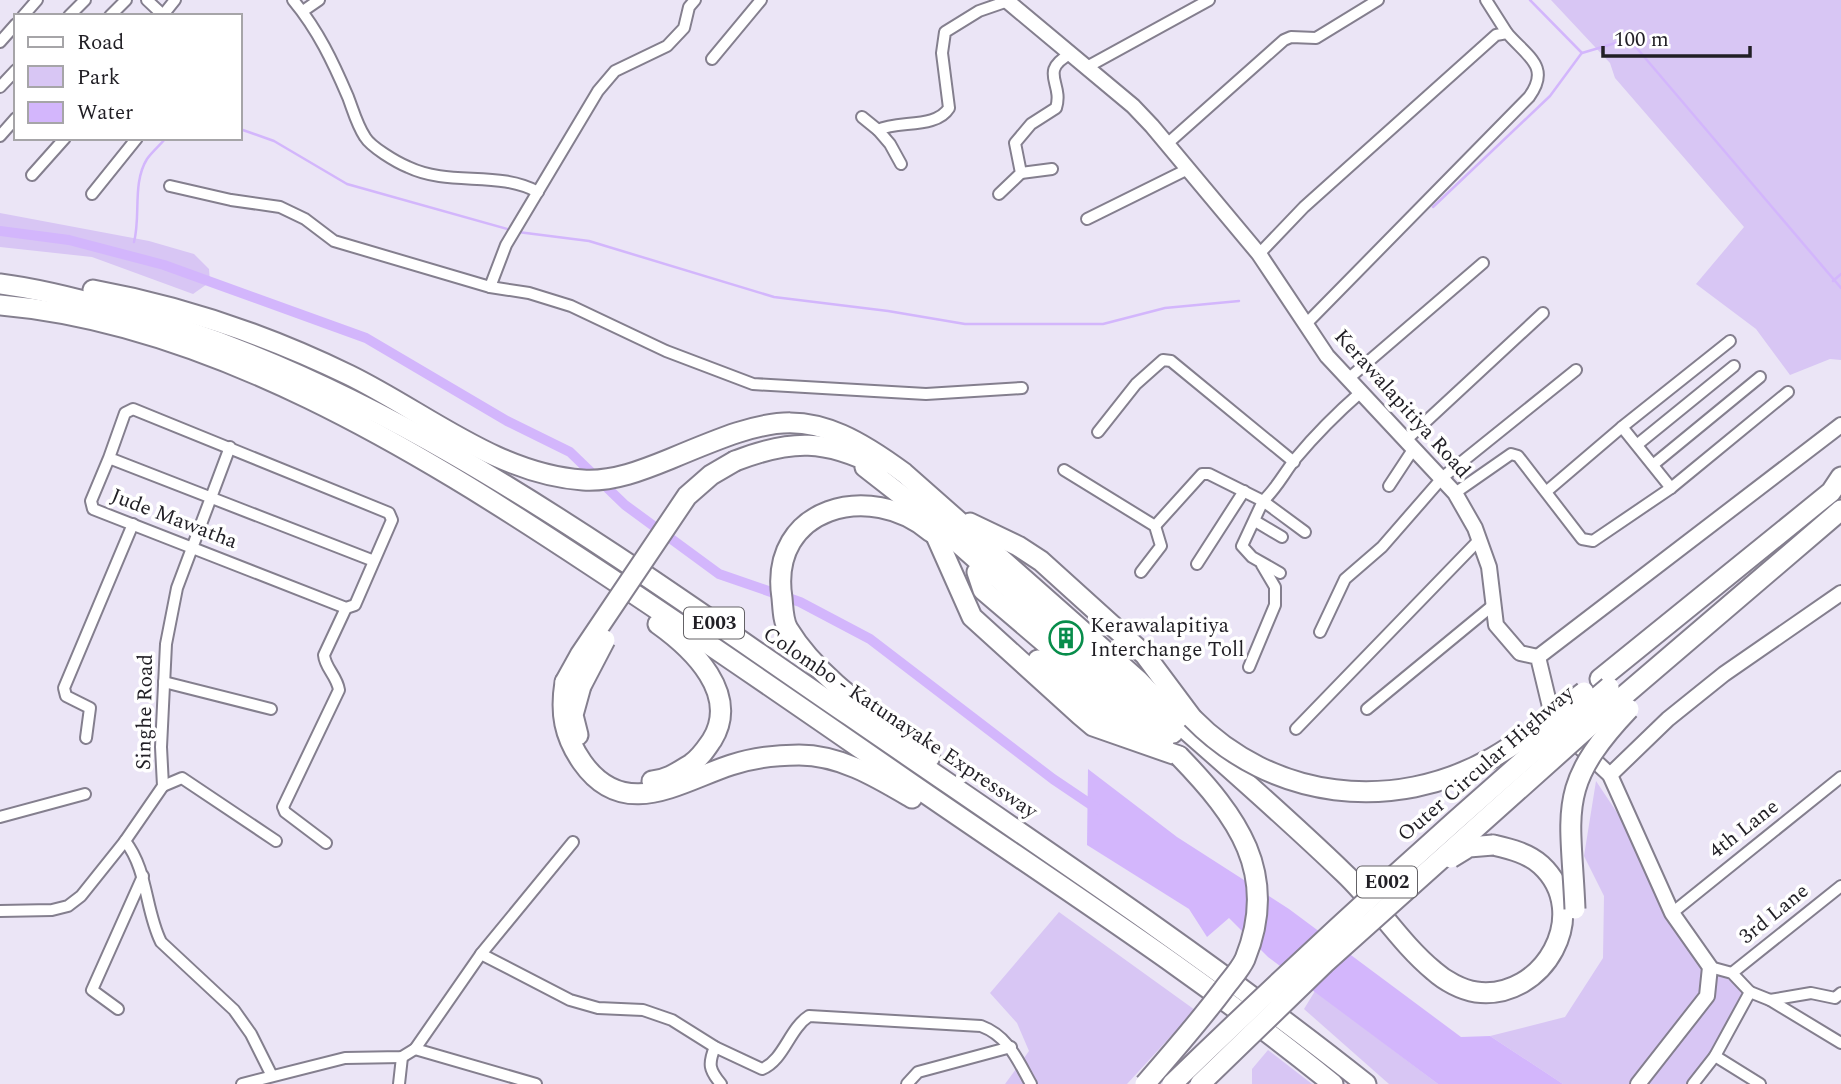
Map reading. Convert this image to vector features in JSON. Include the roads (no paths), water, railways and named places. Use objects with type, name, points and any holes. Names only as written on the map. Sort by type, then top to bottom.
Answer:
[{"type":"highway","name":"Colombo - Katunayake Expressway","points":[[0,284],[33,288],[176,325],[284,366],[359,403],[468,464],[646,577],[1057,858],[1230,978],[1366,1084]]},
{"type":"highway","points":[[33,288],[55,284],[154,303],[239,330],[347,374],[501,460],[534,473],[585,480],[615,477],[643,470],[723,437],[777,422],[816,425],[836,430],[867,446],[904,473],[961,526],[1030,582],[1138,680],[1426,975],[1446,990],[1466,998],[1489,1001],[1517,997],[1541,985],[1560,964],[1571,938],[1575,909],[1569,829],[1572,797],[1577,778],[1600,740],[1615,693]]},
{"type":"highway","name":"Colombo - Katunayake Expressway","points":[[0,305],[33,308],[116,326],[233,366],[286,388],[466,483],[694,633],[1084,901],[1244,1013],[1333,1084]]},
{"type":"highway","points":[[1084,901],[898,790],[858,768],[825,757],[799,755],[762,758],[731,765],[667,791],[627,793],[606,785],[589,772],[569,744],[561,708],[573,684],[580,655],[687,496],[711,475],[784,444],[812,445],[862,458],[888,471],[1180,724],[1346,874],[1434,971],[1452,984],[1475,992],[1497,992],[1519,986],[1537,975],[1551,957],[1563,912],[1555,885],[1542,866],[1518,851],[1493,845],[1469,847],[1449,860],[1325,962]]},
{"type":"highway","points":[[466,483],[677,637],[698,656],[711,678],[721,705],[719,728],[701,758],[665,780],[630,783],[610,777],[596,766],[579,741],[573,715],[573,684]]},
{"type":"highway","name":"Outer Circular Highway","points":[[1200,1084],[1325,962],[1615,693],[1839,491]]},
{"type":"highway","points":[[1057,858],[822,671],[786,627],[779,582],[782,553],[795,535],[828,512],[849,506],[890,510],[920,522],[1179,756],[1224,808],[1248,849],[1257,875],[1257,909],[1244,961],[1206,1012],[1145,1084]]},
{"type":"highway","points":[[942,509],[1018,546],[1041,561],[1145,655],[1180,724]]},
{"type":"highway","points":[[969,568],[1115,692],[1211,738],[1262,771],[1322,790],[1375,793],[1429,784],[1491,759],[1547,721],[1615,693],[1702,638],[1841,519]]},
{"type":"highway","points":[[961,526],[984,539],[995,541],[1037,569],[1140,659],[1178,706],[1180,724]]},
{"type":"highway","points":[[936,536],[972,617],[1080,715],[1093,726],[1179,756]]},
{"type":"highway","points":[[969,568],[992,606],[1107,708],[1179,756]]},
{"type":"highway","points":[[969,568],[976,595],[1001,627],[1102,715],[1137,727]]},
{"type":"highway","points":[[969,568],[969,599],[991,628],[1096,719],[1179,756]]},
{"type":"highway","name":"Outer Circular Highway","points":[[1172,1084],[1321,941],[1500,779],[1615,693]]},
{"type":"street","points":[[25,14],[37,0]]},
{"type":"street","points":[[71,14],[85,0]]},
{"type":"street","points":[[112,14],[126,0]]},
{"type":"street","points":[[147,0],[163,14]]},
{"type":"street","points":[[293,0],[328,51],[366,139],[408,168],[455,180],[512,181],[538,192]]},
{"type":"street","points":[[303,12],[319,0]]},
{"type":"street","points":[[712,58],[761,0]]},
{"type":"street","points":[[878,130],[891,123],[925,121],[946,114],[949,108],[942,53],[945,32],[979,11],[1008,2],[1026,0]]},
{"type":"street","points":[[1087,67],[1209,0]]},
{"type":"street","points":[[1167,144],[1284,40],[1291,37],[1316,38],[1378,0]]},
{"type":"street","points":[[1306,324],[1529,97],[1540,82],[1540,71],[1507,33],[1486,0]]},
{"type":"street","points":[[490,287],[506,245],[598,91],[615,71],[667,46],[684,28],[689,2]]},
{"type":"street","name":"Kerawalapitiya Road","points":[[1008,2],[1133,106],[1259,254],[1327,356],[1443,477],[1455,493],[1479,540],[1489,567],[1496,625],[1520,653],[1538,657]]},
{"type":"street","points":[[0,41],[14,26]]},
{"type":"street","points":[[1259,254],[1304,207],[1496,35],[1507,33]]},
{"type":"street","points":[[1021,173],[1015,143],[1031,124],[1056,108],[1052,72],[1057,61],[1070,54]]},
{"type":"street","points":[[0,87],[14,72]]},
{"type":"street","points":[[862,117],[891,144],[901,164]]},
{"type":"street","points":[[0,136],[14,120]]},
{"type":"street","points":[[32,175],[63,140]]},
{"type":"street","points":[[92,194],[135,140]]},
{"type":"street","points":[[999,194],[1021,173],[1052,169]]},
{"type":"street","points":[[1087,219],[1188,169]]},
{"type":"street","points":[[170,186],[231,200],[280,207],[305,219],[334,241],[490,287],[529,293],[571,306],[666,351],[753,384],[926,394],[1022,388]]},
{"type":"street","points":[[1348,379],[1483,263]]},
{"type":"street","points":[[1389,486],[1410,444],[1543,313]]},
{"type":"street","points":[[1547,491],[1622,426],[1730,341]]},
{"type":"street","points":[[1098,432],[1136,384],[1163,360],[1171,360],[1294,462]]},
{"type":"street","points":[[1637,444],[1734,366]]},
{"type":"street","points":[[1320,632],[1345,579],[1382,547],[1443,477],[1576,370]]},
{"type":"street","points":[[1654,464],[1760,377]]},
{"type":"street","points":[[1280,573],[1242,546],[1263,501],[1279,486],[1294,462],[1328,421],[1361,392]]},
{"type":"street","points":[[1455,493],[1511,454],[1518,456],[1587,542],[1671,488],[1788,392]]},
{"type":"street","points":[[109,458],[125,413],[133,409],[389,513],[392,520],[355,605],[346,608],[324,655],[324,662],[338,681],[339,690],[283,807],[285,812],[326,844]]},
{"type":"street","points":[[1841,425],[1538,657],[1551,711],[1565,733],[1610,775],[1672,913],[1710,967],[1732,973],[1750,992],[1770,1000],[1841,1043]]},
{"type":"street","points":[[1622,426],[1671,488]]},
{"type":"street","name":"Singhe Road","points":[[0,911],[52,910],[68,906],[81,896],[125,841],[163,786],[166,644],[177,588],[230,447]]},
{"type":"street","name":"Jude Mawatha","points":[[346,608],[194,546],[93,509],[91,501],[109,458],[374,561]]},
{"type":"street","points":[[1064,470],[1155,526],[1161,545],[1141,572]]},
{"type":"street","points":[[1155,526],[1202,474],[1209,474],[1263,501],[1305,532]]},
{"type":"street","points":[[1197,564],[1244,492]]},
{"type":"street","points":[[1255,521],[1282,537]]},
{"type":"street","points":[[86,738],[90,708],[66,695],[64,688],[133,524]]},
{"type":"street","points":[[1296,729],[1479,540]]},
{"type":"street","points":[[1249,667],[1275,605],[1275,587],[1261,562]]},
{"type":"street","points":[[1610,775],[1668,719],[1715,681],[1841,593]]},
{"type":"street","points":[[1367,709],[1492,606]]},
{"type":"street","points":[[164,682],[271,709]]},
{"type":"street","name":"4th Lane","points":[[1672,913],[1841,777]]},
{"type":"street","points":[[163,786],[182,778],[276,841]]},
{"type":"street","points":[[0,817],[85,794]]},
{"type":"street","points":[[125,841],[143,876],[155,930],[161,942],[234,1010],[271,1074]]},
{"type":"street","points":[[242,1084],[271,1074],[345,1058],[402,1057],[415,1049],[481,954],[573,842]]},
{"type":"street","points":[[118,1009],[92,990],[143,876]]},
{"type":"street","name":"3rd Lane","points":[[1732,973],[1841,886]]},
{"type":"street","points":[[481,954],[570,1000],[598,1008],[643,1010],[662,1017],[715,1047],[762,1069],[771,1065],[798,1024],[809,1016],[981,1026],[998,1032],[1011,1048],[1031,1084]]},
{"type":"street","points":[[1638,1084],[1707,996],[1710,967]]},
{"type":"street","points":[[1693,1084],[1715,1056],[1750,992]]},
{"type":"street","points":[[1770,1000],[1811,993],[1839,997]]},
{"type":"street","points":[[715,1047],[709,1063],[710,1072],[721,1084]]},
{"type":"street","points":[[907,1084],[918,1072],[1011,1048]]},
{"type":"street","points":[[415,1049],[536,1084]]},
{"type":"street","points":[[1715,1056],[1760,1084]]},
{"type":"street","points":[[400,1084],[402,1057]]},
{"type":"water","points":[[1088,769],[1177,837],[1289,909],[1461,1037],[1490,1036],[1563,1084],[1438,1084],[1268,957],[1229,918],[1207,937],[1189,909],[1087,845]]},
{"type":"waterway","points":[[1530,0],[1582,53],[1629,39],[1841,288]]},
{"type":"waterway","points":[[1433,207],[1550,96],[1581,54]]},
{"type":"waterway","points":[[242,130],[274,141],[347,184],[511,230]]},
{"type":"waterway","points":[[134,242],[142,168],[164,140]]},
{"type":"waterway","points":[[0,231],[69,240],[164,265],[366,338],[507,421],[570,452],[625,505],[719,574],[800,602],[870,639],[1053,779],[1099,810]]},
{"type":"waterway","points":[[518,232],[589,241],[774,297],[965,324],[1103,324],[1165,308],[1239,301]]},
{"type":"waterway","points":[[1833,281],[1841,274]]},
{"type":"place","name":"Kerawalapitiya Interchange Toll","points":[[1066,638]]}]
